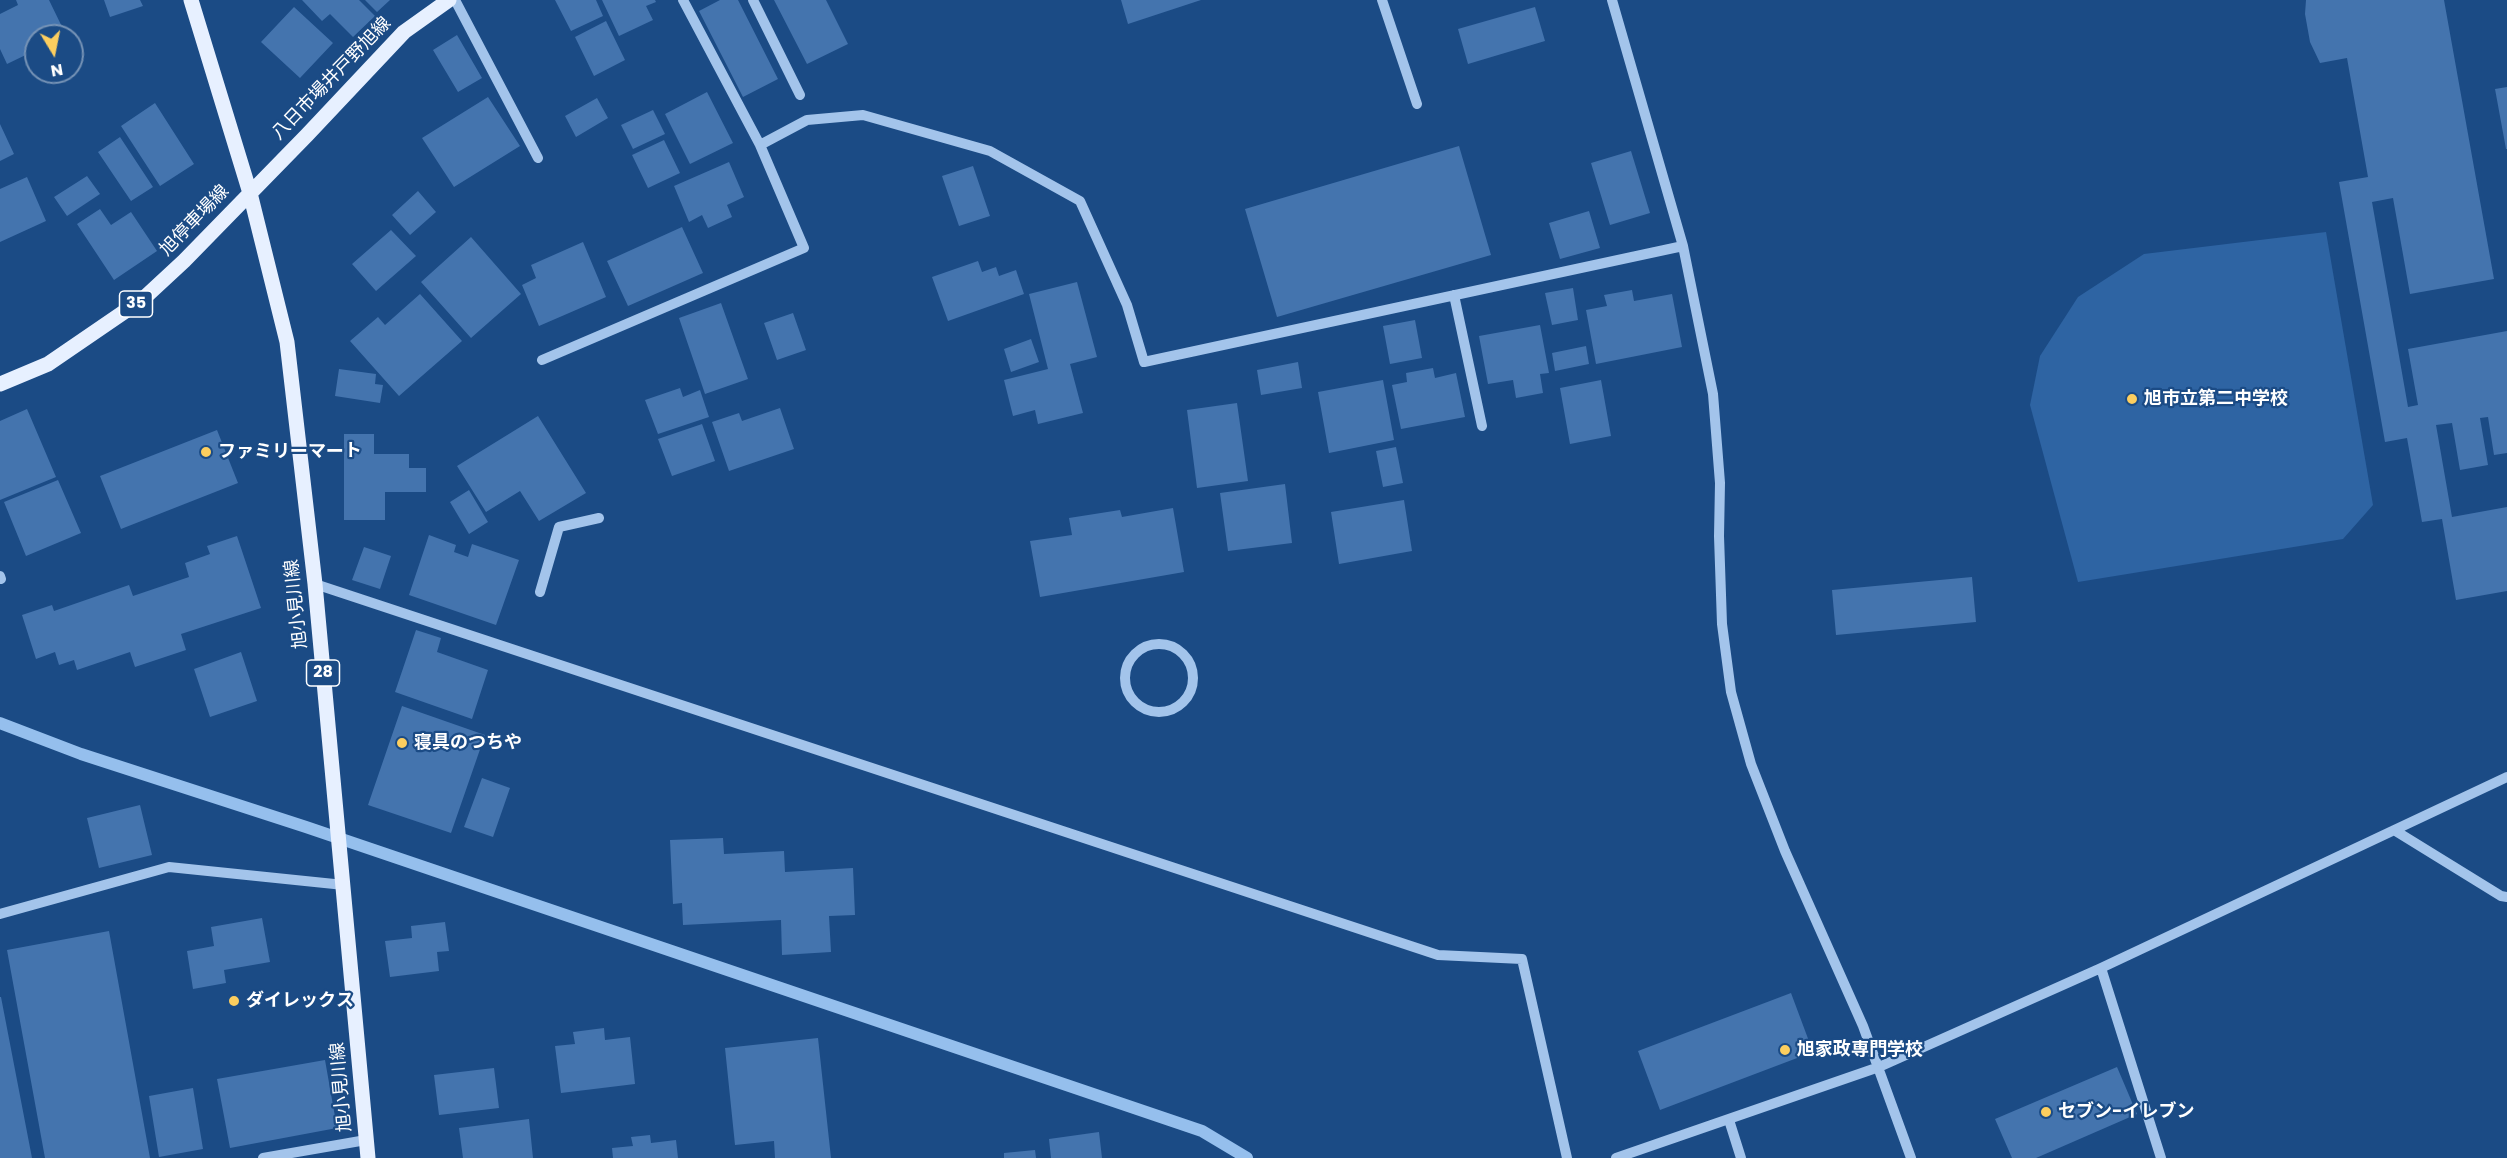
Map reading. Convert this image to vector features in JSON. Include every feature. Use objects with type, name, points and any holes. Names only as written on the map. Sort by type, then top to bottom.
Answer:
[{"type":"main road","name":"旭停車場線","points":[[0,384],[48,364],[143,298],[184,261],[250,193],[191,0]]},
{"type":"main road","name":"八日市場井戸野旭線","points":[[250,193],[404,32],[449,0]]},
{"type":"main road","name":"旭小見川線","points":[[250,193],[287,342],[315,584],[368,1158]]},
{"type":"street","points":[[455,0],[538,158]]},
{"type":"street","points":[[542,360],[804,248],[760,145],[683,0]]},
{"type":"street","points":[[753,0],[800,94]]},
{"type":"street","points":[[1382,0],[1417,104]]},
{"type":"street","points":[[1612,0],[1683,246],[1713,394],[1720,483],[1722,624],[1731,692],[1751,764],[1785,851],[1879,1067],[1911,1158]]},
{"type":"street","points":[[760,145],[807,120],[863,115],[990,151],[1070,195],[1080,201],[1127,305],[1144,362],[1683,246]]},
{"type":"street","points":[[1454,295],[1482,426]]},
{"type":"street","points":[[540,592],[559,527],[599,518]]},
{"type":"street","points":[[315,584],[1438,954],[1522,959],[1567,1158]]},
{"type":"street","points":[[1160,644],[1173,647],[1185,656],[1191,666],[1193,679],[1190,692],[1182,703],[1171,710],[1158,712],[1144,709],[1134,701],[1127,689],[1125,676],[1128,664],[1136,653],[1147,646],[1160,644]]},
{"type":"street","points":[[1616,1158],[1879,1067],[2101,968],[2507,777]]},
{"type":"street","points":[[2394,830],[2501,896],[2507,897]]},
{"type":"street","points":[[0,914],[169,867],[344,885]]},
{"type":"street","points":[[2101,968],[2161,1158]]},
{"type":"street","points":[[1729,1120],[1741,1158]]},
{"type":"street","points":[[263,1158],[366,1140]]},
{"type":"shaded area","points":[[2326,232],[2373,505],[2343,539],[2078,582],[2030,405],[2040,356],[2078,297],[2144,254]]},
{"type":"building","points":[[16,0],[49,0],[61,24],[24,24],[24,56],[7,64],[0,49],[0,14],[18,5]]},
{"type":"building","points":[[104,0],[140,0],[143,6],[110,17]]},
{"type":"building","points":[[302,0],[359,0],[375,16],[353,37],[330,14],[322,21]]},
{"type":"building","points":[[365,0],[390,0],[377,12]]},
{"type":"building","points":[[555,0],[596,0],[603,16],[571,31]]},
{"type":"building","points":[[602,0],[655,0],[656,2],[646,6],[653,20],[619,36]]},
{"type":"building","points":[[720,0],[738,0],[778,79],[743,97],[699,11]]},
{"type":"building","points":[[774,0],[826,0],[848,44],[807,64]]},
{"type":"building","points":[[1121,0],[1201,0],[1128,24]]},
{"type":"building","points":[[2306,0],[2444,0],[2494,279],[2410,294],[2393,198],[2372,202],[2408,407],[2418,405],[2408,349],[2507,331],[2507,453],[2494,455],[2488,417],[2480,418],[2488,465],[2460,470],[2452,423],[2436,425],[2452,517],[2507,507],[2507,591],[2456,600],[2442,519],[2422,522],[2407,438],[2385,442],[2339,182],[2368,177],[2347,58],[2320,63],[2310,42],[2305,14]]},
{"type":"building","points":[[294,7],[333,43],[300,78],[261,42]]},
{"type":"building","points":[[1535,7],[1545,41],[1468,64],[1458,29]]},
{"type":"building","points":[[606,21],[625,60],[594,76],[575,37]]},
{"type":"building","points":[[457,35],[482,78],[458,92],[433,50]]},
{"type":"building","points":[[2507,87],[2507,149],[2506,149],[2495,89]]},
{"type":"building","points":[[707,92],[733,143],[690,164],[665,114]]},
{"type":"building","points":[[488,97],[520,146],[454,187],[422,138]]},
{"type":"building","points":[[597,98],[608,118],[576,137],[565,116]]},
{"type":"building","points":[[155,103],[194,164],[160,186],[121,126]]},
{"type":"building","points":[[653,110],[665,134],[633,149],[621,125]]},
{"type":"building","points":[[0,124],[14,154],[0,161]]},
{"type":"building","points":[[120,137],[153,187],[131,201],[98,152]]},
{"type":"building","points":[[664,140],[680,173],[648,188],[632,155]]},
{"type":"building","points":[[1459,146],[1491,255],[1277,317],[1245,209]]},
{"type":"building","points":[[1631,151],[1650,213],[1610,225],[1591,163]]},
{"type":"building","points":[[729,162],[744,197],[727,205],[732,217],[708,228],[702,215],[689,222],[674,186]]},
{"type":"building","points":[[973,166],[990,216],[959,226],[942,176]]},
{"type":"building","points":[[87,176],[100,194],[67,216],[54,197]]},
{"type":"building","points":[[27,177],[46,221],[0,242],[0,189]]},
{"type":"building","points":[[418,191],[436,212],[410,235],[392,215]]},
{"type":"building","points":[[100,209],[111,225],[131,212],[157,251],[114,280],[77,224]]},
{"type":"building","points":[[1589,211],[1600,248],[1560,259],[1549,223]]},
{"type":"building","points":[[682,227],[703,273],[628,306],[607,261]]},
{"type":"building","points":[[391,230],[416,256],[376,291],[352,264]]},
{"type":"building","points":[[471,237],[521,294],[471,338],[421,282]]},
{"type":"building","points":[[583,242],[606,297],[539,326],[522,285],[536,278],[531,265]]},
{"type":"building","points":[[978,261],[982,272],[996,267],[999,276],[1016,270],[1024,294],[948,321],[932,277]]},
{"type":"building","points":[[1077,282],[1097,357],[1070,364],[1083,413],[1038,424],[1035,410],[1013,416],[1004,380],[1048,369],[1029,294]]},
{"type":"building","points":[[1573,288],[1578,320],[1552,325],[1545,293]]},
{"type":"building","points":[[1632,290],[1634,301],[1672,294],[1682,347],[1596,364],[1586,310],[1607,306],[1604,295]]},
{"type":"building","points":[[420,294],[462,341],[399,396],[350,341],[378,317],[385,325]]},
{"type":"building","points":[[721,303],[748,379],[705,394],[679,318]]},
{"type":"building","points":[[793,313],[806,350],[777,360],[764,323]]},
{"type":"building","points":[[1415,320],[1422,358],[1390,364],[1383,326]]},
{"type":"building","points":[[1540,325],[1549,373],[1540,374],[1543,393],[1516,398],[1513,380],[1488,384],[1479,336]]},
{"type":"building","points":[[1031,339],[1039,362],[1011,372],[1004,349]]},
{"type":"building","points":[[1586,346],[1589,364],[1555,371],[1552,353]]},
{"type":"building","points":[[1298,362],[1302,388],[1261,395],[1257,370]]},
{"type":"building","points":[[1433,368],[1435,378],[1456,373],[1465,417],[1401,429],[1392,385],[1407,382],[1406,373]]},
{"type":"building","points":[[339,369],[376,374],[375,384],[383,385],[380,403],[335,396]]},
{"type":"building","points":[[1383,380],[1394,440],[1329,453],[1318,392]]},
{"type":"building","points":[[1601,380],[1611,436],[1570,444],[1560,388]]},
{"type":"building","points":[[680,388],[683,397],[700,390],[709,417],[658,434],[645,400]]},
{"type":"building","points":[[1237,403],[1248,481],[1197,488],[1187,410]]},
{"type":"building","points":[[780,408],[794,449],[729,471],[712,422],[739,413],[742,421]]},
{"type":"building","points":[[27,409],[56,477],[0,500],[0,421]]},
{"type":"building","points":[[538,416],[586,493],[539,521],[520,491],[486,512],[457,466]]},
{"type":"building","points":[[702,424],[715,461],[672,476],[658,439]]},
{"type":"building","points":[[217,430],[238,483],[121,529],[100,476]]},
{"type":"building","points":[[344,434],[374,434],[374,454],[409,454],[409,468],[426,468],[426,492],[385,492],[385,520],[344,520]]},
{"type":"building","points":[[1396,447],[1403,483],[1383,487],[1376,451]]},
{"type":"building","points":[[58,480],[81,533],[26,556],[4,502]]},
{"type":"building","points":[[1285,484],[1292,543],[1228,551],[1220,493]]},
{"type":"building","points":[[469,490],[488,522],[469,534],[450,502]]},
{"type":"building","points":[[1404,500],[1412,551],[1339,564],[1331,512]]},
{"type":"building","points":[[1173,508],[1184,572],[1040,597],[1030,541],[1072,535],[1069,518],[1120,510],[1122,517]]},
{"type":"building","points":[[429,535],[456,545],[454,552],[468,557],[472,544],[519,560],[496,625],[409,595]]},
{"type":"building","points":[[237,536],[261,608],[181,634],[186,650],[135,667],[130,652],[77,670],[74,660],[59,665],[55,652],[36,659],[22,615],[52,605],[54,611],[129,585],[133,596],[189,577],[185,563],[210,554],[207,546]]},
{"type":"building","points":[[364,547],[391,556],[380,589],[352,580]]},
{"type":"building","points":[[1972,577],[1976,622],[1836,635],[1832,590]]},
{"type":"building","points":[[416,630],[441,638],[437,652],[488,670],[472,719],[395,692]]},
{"type":"building","points":[[241,652],[257,701],[210,717],[194,669]]},
{"type":"building","points":[[402,706],[485,735],[451,833],[368,805]]},
{"type":"building","points":[[482,778],[510,788],[493,837],[464,827]]},
{"type":"building","points":[[140,805],[152,855],[99,868],[87,818]]},
{"type":"building","points":[[723,838],[724,854],[784,851],[785,872],[853,868],[855,915],[829,916],[831,952],[782,955],[781,920],[683,925],[682,903],[673,904],[670,840]]},
{"type":"building","points":[[262,918],[270,962],[224,970],[226,983],[193,989],[187,951],[214,946],[211,927]]},
{"type":"building","points":[[445,922],[449,951],[437,952],[439,971],[390,977],[385,941],[412,938],[411,926]]},
{"type":"building","points":[[109,931],[150,1158],[45,1158],[7,950]]},
{"type":"building","points":[[1791,993],[1813,1052],[1660,1110],[1638,1051]]},
{"type":"building","points":[[1,997],[32,1158],[0,1158]]},
{"type":"building","points":[[604,1028],[605,1040],[630,1037],[635,1084],[561,1093],[555,1046],[575,1044],[573,1032]]},
{"type":"building","points":[[818,1038],[831,1158],[775,1158],[774,1141],[735,1145],[725,1048]]},
{"type":"building","points":[[325,1060],[337,1128],[230,1148],[217,1079]]},
{"type":"building","points":[[2117,1067],[2137,1114],[2036,1158],[2012,1158],[1995,1119]]},
{"type":"building","points":[[494,1068],[499,1108],[439,1115],[434,1075]]},
{"type":"building","points":[[193,1088],[203,1149],[159,1157],[149,1096]]},
{"type":"building","points":[[529,1119],[533,1158],[463,1158],[459,1128]]},
{"type":"building","points":[[1099,1132],[1102,1158],[1051,1158],[1049,1139]]},
{"type":"building","points":[[650,1135],[651,1143],[676,1140],[678,1158],[613,1158],[612,1148],[633,1146],[631,1137]]},
{"type":"building","points":[[1035,1150],[1036,1158],[1004,1158],[1004,1153]]},
{"type":"waterway","points":[[0,723],[81,754],[306,827],[1202,1131],[1247,1158]]},
{"type":"place","name":"旭市立第二中学校","points":[[2132,399]]},
{"type":"place","name":"ファミリーマート","points":[[206,452]]},
{"type":"place","name":"寝具のつちや","points":[[402,743]]},
{"type":"place","name":"ダイレックス","points":[[234,1001]]},
{"type":"place","name":"旭家政専門学校","points":[[1785,1050]]},
{"type":"place","name":"セブン-イレブン","points":[[2046,1112]]}]
